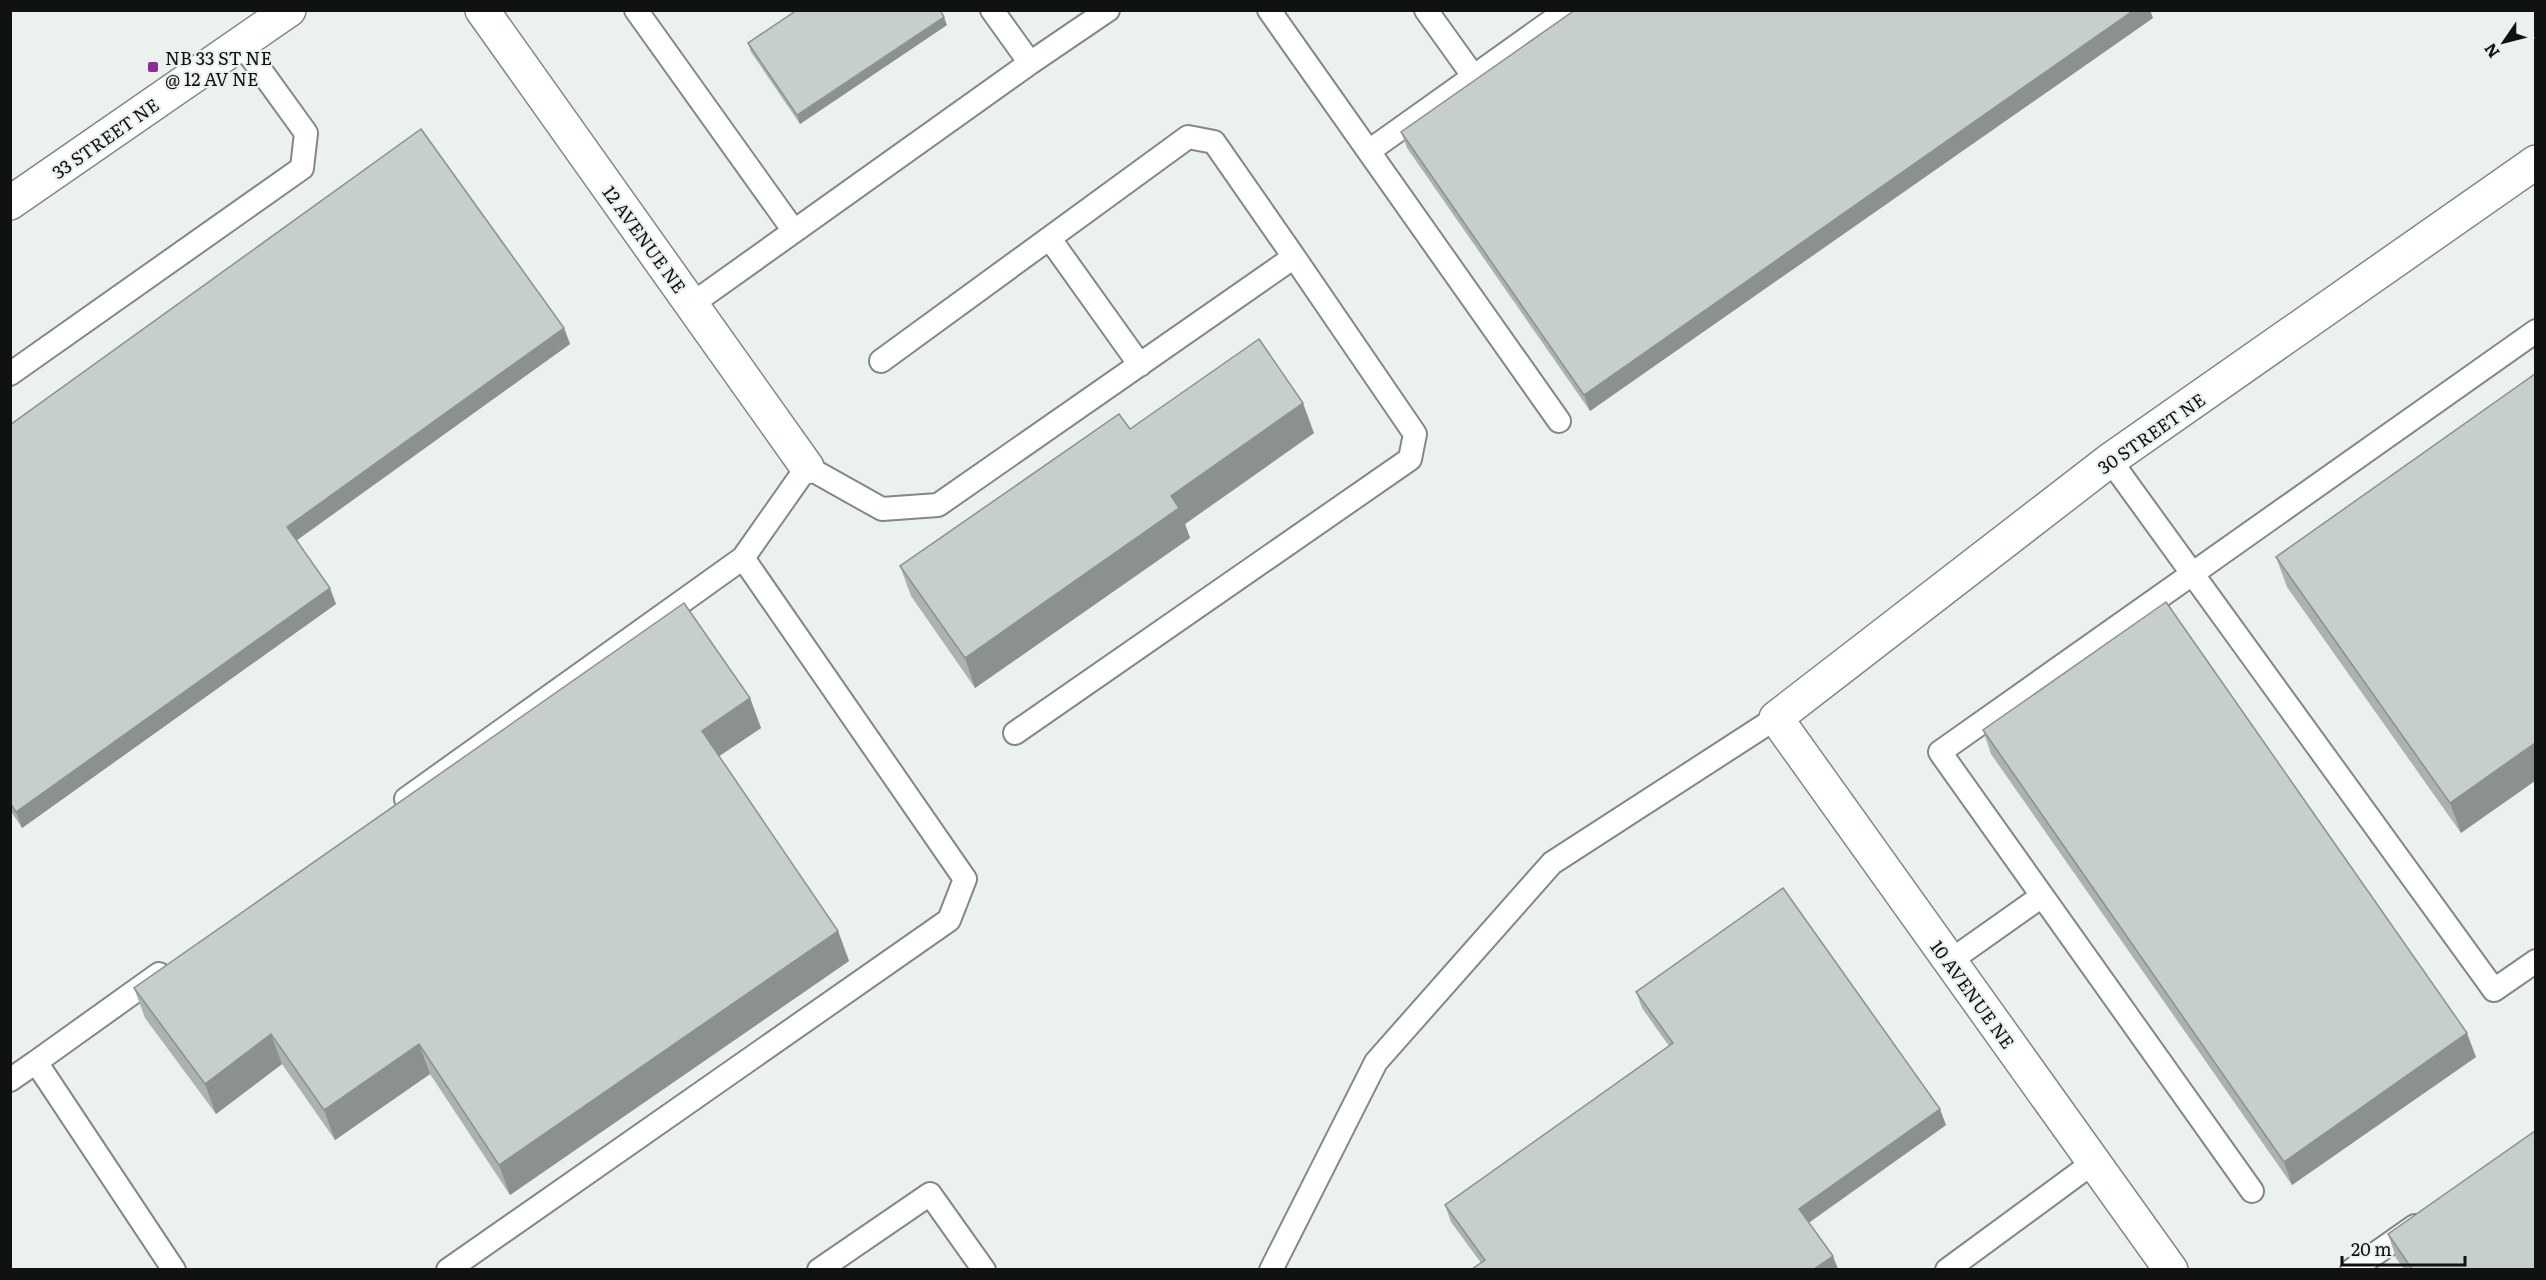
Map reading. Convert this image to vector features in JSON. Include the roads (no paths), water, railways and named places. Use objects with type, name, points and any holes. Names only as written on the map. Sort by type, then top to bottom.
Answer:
[{"type":"street","name":"33 STREET NE","points":[[10,203],[289,10]]},
{"type":"street","name":"12 AVENUE NE","points":[[482,10],[807,467]]},
{"type":"street","name":"30 STREET NE","points":[[1776,717],[2110,460],[2535,162]]},
{"type":"street","name":"10 AVENUE NE","points":[[1776,717],[2171,1269]]},
{"type":"lane","points":[[636,10],[794,231]]},
{"type":"lane","points":[[992,10],[1030,63]]},
{"type":"lane","points":[[692,304],[1108,10]]},
{"type":"lane","points":[[1269,10],[1558,421]]},
{"type":"lane","points":[[1426,10],[1474,77]]},
{"type":"lane","points":[[1369,152],[1567,10]]},
{"type":"lane","points":[[10,374],[302,168],[306,134],[241,43]]},
{"type":"lane","points":[[881,361],[1188,137],[1214,142],[1415,434],[1410,459],[1015,733]]},
{"type":"lane","points":[[1050,239],[1140,365]]},
{"type":"lane","points":[[385,814],[743,558],[807,467],[882,509],[938,506],[1294,257]]},
{"type":"lane","points":[[2252,1191],[1940,752],[2191,572],[2535,331]]},
{"type":"lane","points":[[2110,460],[2494,990],[2535,962]]},
{"type":"lane","points":[[448,1269],[949,920],[965,879],[743,558]]},
{"type":"lane","points":[[1271,1269],[1376,1062],[1552,863],[1776,717]]},
{"type":"lane","points":[[1950,962],[2042,896]]},
{"type":"lane","points":[[10,1080],[181,959]]},
{"type":"lane","points":[[36,1062],[174,1269]]},
{"type":"lane","points":[[1947,1269],[2094,1162]]},
{"type":"lane","points":[[819,1269],[930,1194],[984,1269]]},
{"type":"lane","points":[[2352,1269],[2429,1216]]},
{"type":"place","name":"NB 33 ST NE @ 12 AV NE","points":[[153,67]]}]
